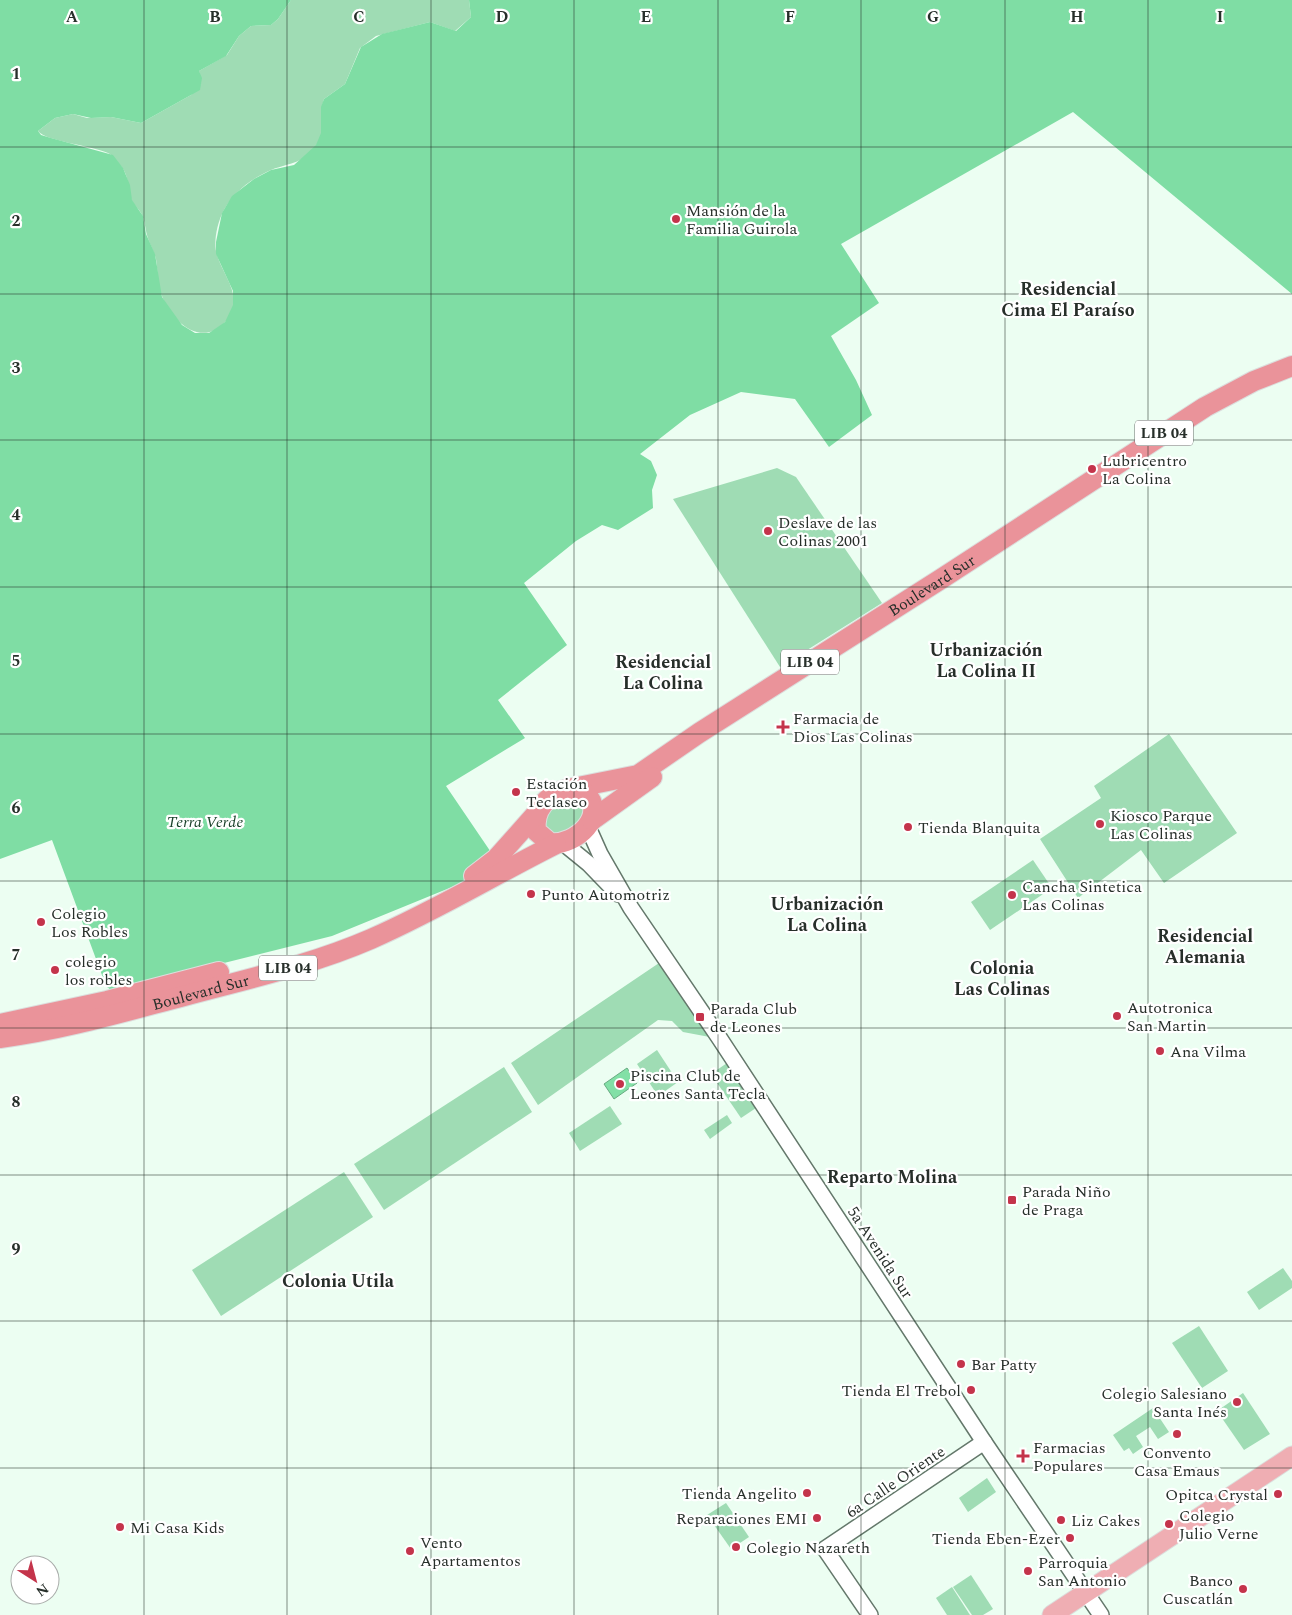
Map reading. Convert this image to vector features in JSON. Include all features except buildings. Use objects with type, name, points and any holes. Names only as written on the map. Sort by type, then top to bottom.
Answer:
[{"type":"highway","name":"Boulevard Sur","points":[[568,790],[638,775],[707,728],[956,570],[1205,407],[1254,381],[1292,366]]},
{"type":"highway","name":"Boulevard Sur","points":[[590,822],[721,731],[1212,417],[1244,398],[1292,380]]},
{"type":"highway","name":"LIB 04","points":[[536,814],[548,799],[568,790]]},
{"type":"highway","points":[[568,790],[578,790],[590,797],[595,812],[590,822]]},
{"type":"highway","name":"Boulevard Sur","points":[[0,1024],[174,984],[352,935],[408,910],[476,874],[496,859],[536,814]]},
{"type":"highway","points":[[536,814],[536,831],[544,840],[559,843]]},
{"type":"highway","name":"LIB 04","points":[[559,843],[579,833],[590,822]]},
{"type":"highway","name":"Boulevard Sur","points":[[0,1038],[32,1034],[309,962],[369,940],[416,919],[559,843]]},
{"type":"main road","points":[[1052,1615],[1292,1456]]},
{"type":"street","name":"5a Avenida Sur","points":[[590,822],[600,854],[632,908],[709,1022],[984,1442],[1101,1615]]},
{"type":"street","name":"5a Avenida Sur","points":[[559,843],[589,864],[632,908]]},
{"type":"street","name":"6a Calle Oriente","points":[[870,1615],[825,1549],[984,1442]]},
{"type":"shaded area","points":[[291,0],[469,0],[471,17],[455,31],[430,22],[376,36],[360,48],[345,84],[324,99],[322,110],[323,127],[318,143],[302,159],[271,170],[242,188],[230,200],[222,214],[215,245],[217,255],[234,296],[234,304],[232,313],[217,329],[207,333],[198,332],[180,323],[167,306],[160,292],[156,259],[143,218],[130,197],[126,174],[121,166],[108,153],[101,150],[59,141],[42,135],[38,131],[55,118],[73,114],[87,118],[111,117],[141,123],[191,95],[201,84],[199,71],[227,55],[239,36],[251,26],[271,25],[278,19]]},
{"type":"shaded area","points":[[777,468],[796,477],[882,603],[780,667],[673,499]]},
{"type":"shaded area","points":[[1169,734],[1237,833],[1164,883],[1141,850],[1078,898],[1040,839],[1101,798],[1094,786]]},
{"type":"shaded area","points":[[572,798],[582,800],[586,809],[577,827],[550,836],[542,820],[554,806]]},
{"type":"shaded area","name":"Cancha Sintetica Las Colinas","points":[[1033,860],[1052,888],[990,930],[971,902]]},
{"type":"shaded area","points":[[662,961],[715,1038],[683,1032],[672,1021],[658,1020],[538,1105],[511,1063]]},
{"type":"shaded area","points":[[657,1050],[678,1082],[658,1096],[637,1064]]},
{"type":"shaded area","points":[[730,1061],[759,1106],[741,1118],[711,1074]]},
{"type":"shaded area","points":[[504,1067],[532,1112],[384,1210],[354,1164]]},
{"type":"shaded area","name":"Piscina Club de Leones Santa Tecla","points":[[627,1068],[637,1083],[614,1099],[604,1084]]},
{"type":"shaded area","points":[[610,1106],[622,1124],[580,1151],[569,1133]]},
{"type":"shaded area","points":[[727,1115],[732,1123],[710,1139],[704,1130]]},
{"type":"shaded area","points":[[344,1172],[373,1217],[221,1316],[192,1270]]},
{"type":"shaded area","points":[[1283,1268],[1292,1281],[1292,1288],[1259,1310],[1247,1292]]},
{"type":"shaded area","points":[[1199,1326],[1228,1371],[1202,1388],[1172,1343]]},
{"type":"shaded area","points":[[1243,1393],[1270,1434],[1244,1450],[1217,1411]]},
{"type":"shaded area","points":[[1153,1408],[1169,1432],[1158,1439],[1150,1427],[1136,1436],[1143,1447],[1133,1454],[1129,1448],[1124,1451],[1113,1435]]},
{"type":"shaded area","points":[[987,1478],[996,1492],[968,1512],[959,1498]]},
{"type":"shaded area","points":[[726,1503],[749,1537],[731,1549],[707,1515]]},
{"type":"shaded area","points":[[971,1575],[993,1609],[983,1615],[972,1615],[953,1587]]},
{"type":"shaded area","points":[[952,1587],[970,1615],[947,1615],[936,1598]]},
{"type":"green space","name":"Terra Verde","points":[[0,0],[291,0],[278,19],[271,25],[251,26],[239,36],[226,56],[199,71],[202,78],[200,90],[141,123],[111,117],[91,118],[73,114],[55,118],[38,131],[41,135],[113,155],[123,168],[130,185],[132,200],[143,216],[146,234],[155,254],[162,297],[182,325],[195,333],[209,333],[225,322],[233,305],[233,291],[216,254],[216,242],[222,213],[232,196],[254,179],[271,170],[294,165],[316,145],[321,133],[321,107],[324,99],[345,84],[361,47],[382,34],[430,22],[456,31],[471,17],[469,0],[1292,0],[1292,294],[1073,112],[841,244],[879,303],[831,336],[856,380],[872,415],[829,447],[795,399],[741,392],[690,415],[640,454],[651,461],[657,475],[652,490],[653,508],[618,530],[602,525],[576,541],[524,583],[567,645],[498,700],[525,738],[446,786],[501,867],[332,936],[112,991],[106,986],[52,840],[0,859]]},
{"type":"place","name":"Mansión de la Familia Guirola","points":[[676,219]]},
{"type":"place","name":"Lubricentro La Colina","points":[[1092,469]]},
{"type":"place","name":"Deslave de las Colinas 2001","points":[[768,531]]},
{"type":"place","name":"Farmacia de Dios Las Colinas","points":[[783,727]]},
{"type":"place","name":"Estación Teclaseo","points":[[516,792]]},
{"type":"place","name":"Kiosco Parque Las Colinas","points":[[1100,824]]},
{"type":"place","name":"Tienda Blanquita","points":[[908,827]]},
{"type":"place","name":"Punto Automotriz","points":[[531,894]]},
{"type":"place","name":"Cancha Sintetica Las Colinas","points":[[1012,895]]},
{"type":"place","name":"Colegio Los Robles","points":[[41,922]]},
{"type":"place","name":"colegio los robles","points":[[55,970]]},
{"type":"place","name":"Autotronica San Martin","points":[[1117,1016]]},
{"type":"place","name":"Parada Club de Leones","points":[[700,1017]]},
{"type":"place","name":"Ana Vilma","points":[[1160,1051]]},
{"type":"place","name":"Piscina Club de Leones Santa Tecla","points":[[620,1084]]},
{"type":"place","name":"Parada Niño de Praga","points":[[1012,1200]]},
{"type":"place","name":"Bar Patty","points":[[961,1364]]},
{"type":"place","name":"Tienda El Trebol","points":[[971,1390]]},
{"type":"place","name":"Colegio Salesiano Santa Inés","points":[[1237,1402]]},
{"type":"place","name":"Convento Casa Emaus","points":[[1177,1434]]},
{"type":"place","name":"Farmacias Populares","points":[[1023,1456]]},
{"type":"place","name":"Tienda Angelito","points":[[807,1493]]},
{"type":"place","name":"Opitca Crystal","points":[[1278,1494]]},
{"type":"place","name":"Reparaciones EMI","points":[[817,1518]]},
{"type":"place","name":"Liz Cakes","points":[[1061,1520]]},
{"type":"place","name":"Colegio Julio Verne","points":[[1169,1524]]},
{"type":"place","name":"Mi Casa Kids","points":[[120,1527]]},
{"type":"place","name":"Tienda Eben-Ezer","points":[[1070,1538]]},
{"type":"place","name":"Colegio Nazareth","points":[[736,1547]]},
{"type":"place","name":"Vento Apartamentos","points":[[410,1551]]},
{"type":"place","name":"Parroquia San Antonio","points":[[1028,1571]]},
{"type":"place","name":"Banco Cuscatlán","points":[[1243,1589]]},
{"type":"district","name":"Residencial Cima El Paraíso","points":[[1068,299]]},
{"type":"district","name":"Urbanización La Colina II","points":[[986,660]]},
{"type":"district","name":"Residencial La Colina","points":[[663,672]]},
{"type":"district","name":"Urbanización La Colina","points":[[827,914]]},
{"type":"district","name":"Residencial Alemania","points":[[1205,946]]},
{"type":"district","name":"Colonia Las Colinas","points":[[1002,978]]},
{"type":"district","name":"Reparto Molina","points":[[892,1177]]},
{"type":"district","name":"Colonia Utila","points":[[338,1281]]}]
